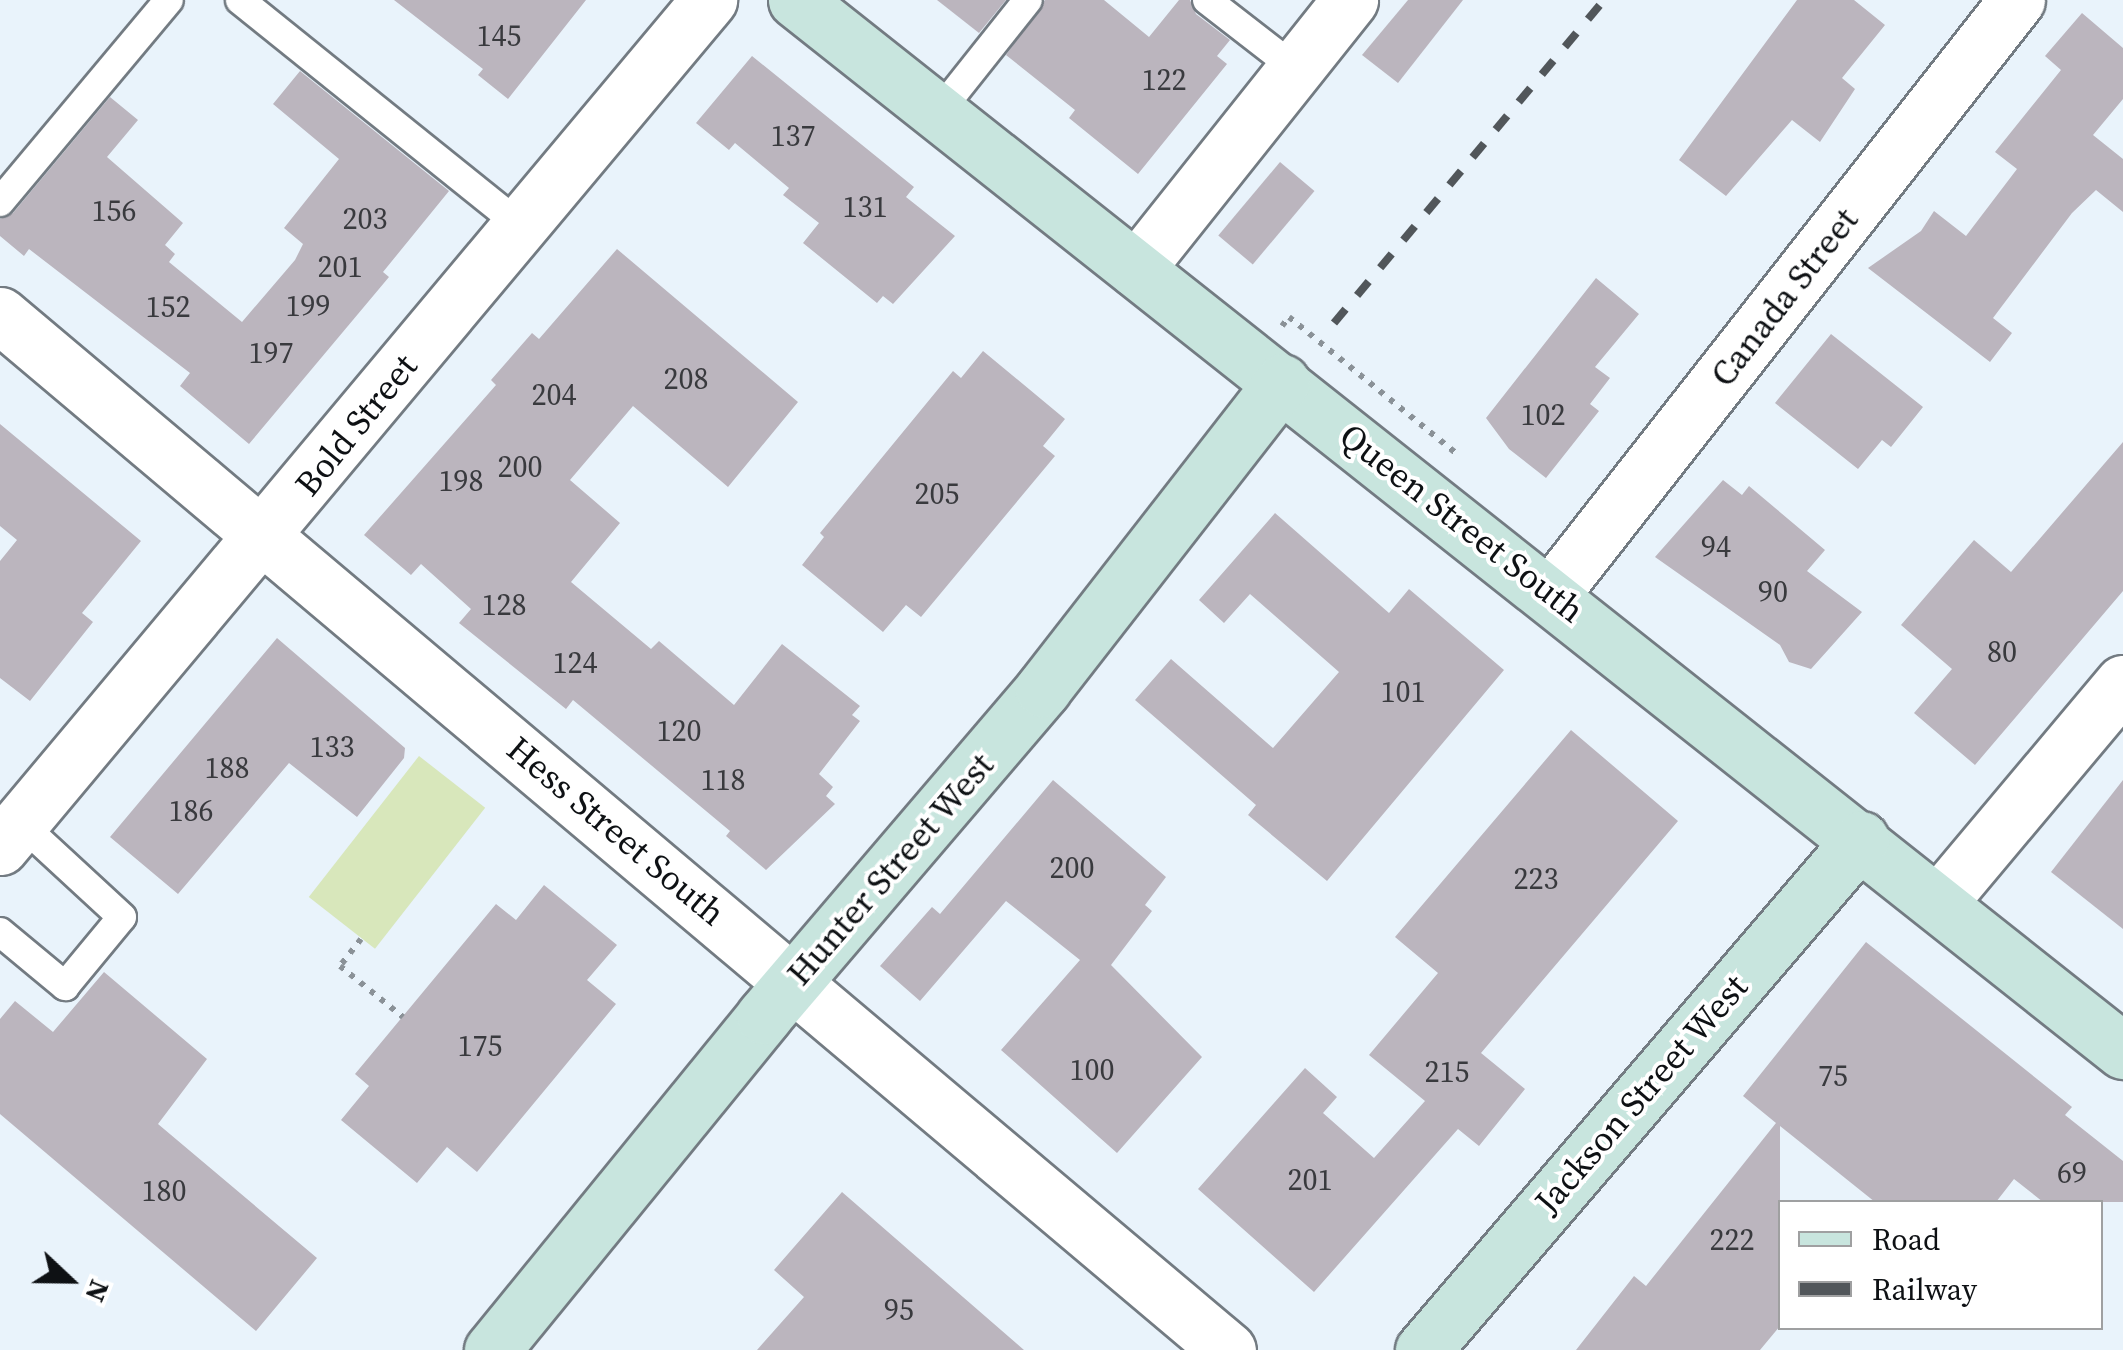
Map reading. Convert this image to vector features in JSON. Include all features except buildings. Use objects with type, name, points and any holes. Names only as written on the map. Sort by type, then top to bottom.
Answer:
[{"type":"street","name":"Bold Street","points":[[10,835],[267,536],[519,224],[709,0]]},
{"type":"street","name":"Queen Street South","points":[[796,0],[1551,594],[2123,1052]]},
{"type":"street","points":[[1136,269],[1350,0]]},
{"type":"street","name":"Canada Street","points":[[1551,594],[2017,0]]},
{"type":"street","name":"Hess Street South","points":[[0,315],[267,536],[1228,1350]]},
{"type":"street","name":"Hunter Street West","points":[[492,1350],[792,982],[1043,690],[1282,382]]},
{"type":"street","points":[[1939,902],[2123,683]]},
{"type":"street","name":"Jackson Street West","points":[[1422,1350],[1860,839]]},
{"type":"lane","points":[[0,202],[170,0]]},
{"type":"lane","points":[[240,0],[519,224]]},
{"type":"lane","points":[[938,113],[1028,0]]},
{"type":"lane","points":[[1207,0],[1296,69]]},
{"type":"lane","points":[[0,932],[65,986],[122,917],[10,835]]},
{"type":"path","points":[[1280,329],[1289,317],[1470,465]]},
{"type":"path","points":[[361,939],[340,966],[403,1017]]},
{"type":"green space","points":[[419,756],[485,808],[375,949],[309,897]]},
{"type":"railway","points":[[1334,323],[1604,0]]}]
